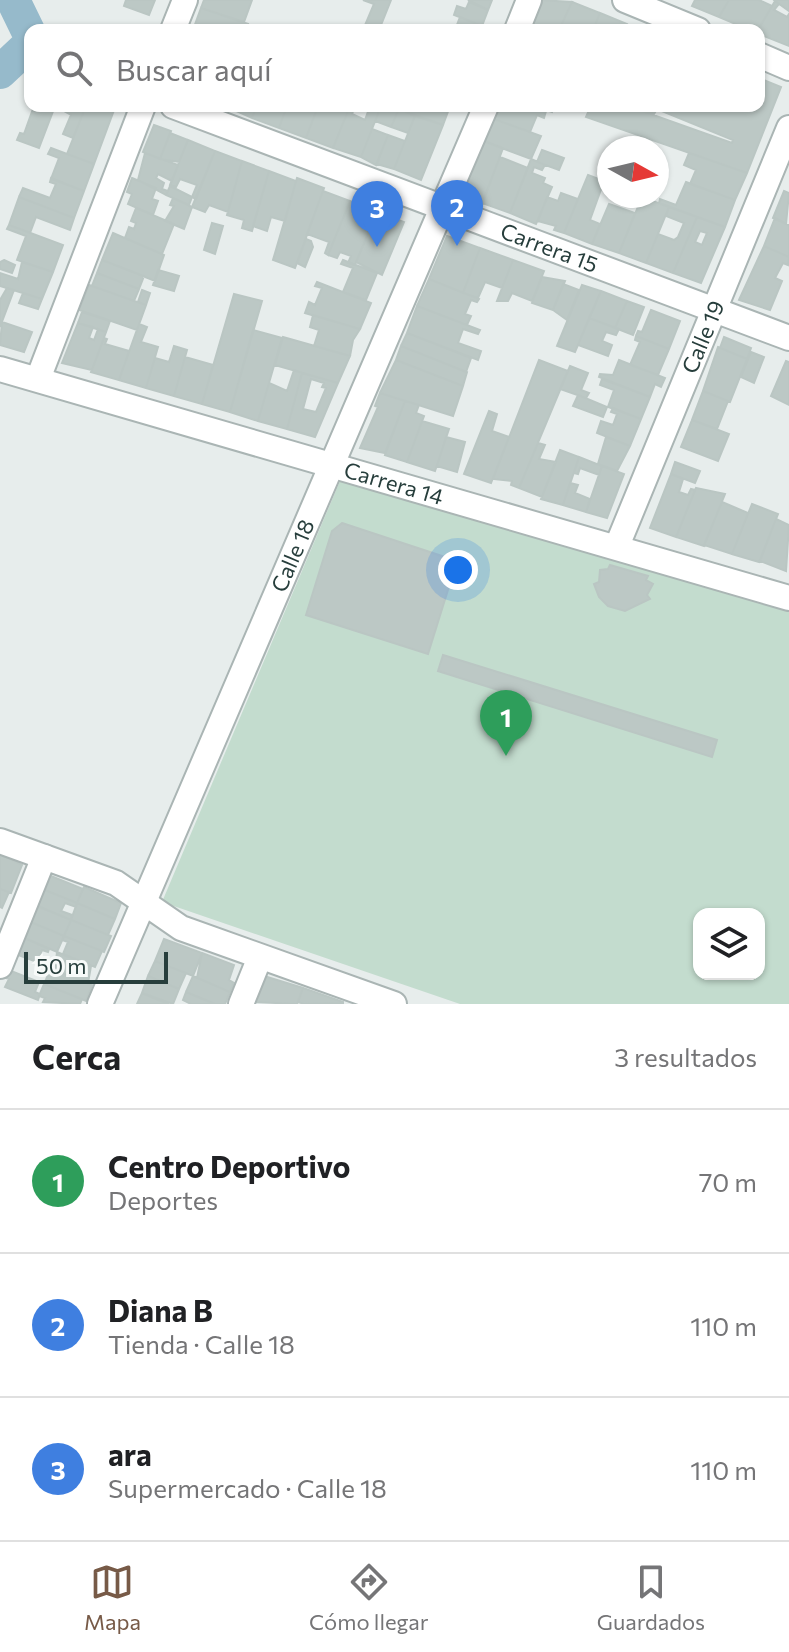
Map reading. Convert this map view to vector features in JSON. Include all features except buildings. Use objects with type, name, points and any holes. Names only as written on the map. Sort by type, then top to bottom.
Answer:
[{"type":"street","points":[[175,24],[185,0]]},
{"type":"street","points":[[519,24],[529,0]]},
{"type":"street","points":[[625,0],[683,24]]},
{"type":"street","points":[[765,58],[789,68]]},
{"type":"street","points":[[38,379],[141,112]]},
{"type":"street","name":"Carrera 15","points":[[189,112],[789,338]]},
{"type":"street","name":"Calle 18","points":[[100,1004],[484,112]]},
{"type":"street","name":"Calle 19","points":[[617,546],[712,308],[789,128]]},
{"type":"street","name":"Carrera 14","points":[[0,369],[334,463],[789,598]]},
{"type":"street","points":[[0,841],[116,883],[181,928],[260,957],[355,998],[394,1004]]},
{"type":"street","points":[[0,966],[44,857]]},
{"type":"street","points":[[241,1004],[260,957]]},
{"type":"green space","points":[[340,481],[789,610],[789,1004],[460,1004],[162,902]]},
{"type":"waterway","points":[[13,0],[25,24]]},
{"type":"waterway","points":[[0,72],[24,50]]},
{"type":"place","name":"Diana B","points":[[457,246]]},
{"type":"place","name":"ara","points":[[377,247]]},
{"type":"place","name":"Centro Deportivo","points":[[506,756]]}]
